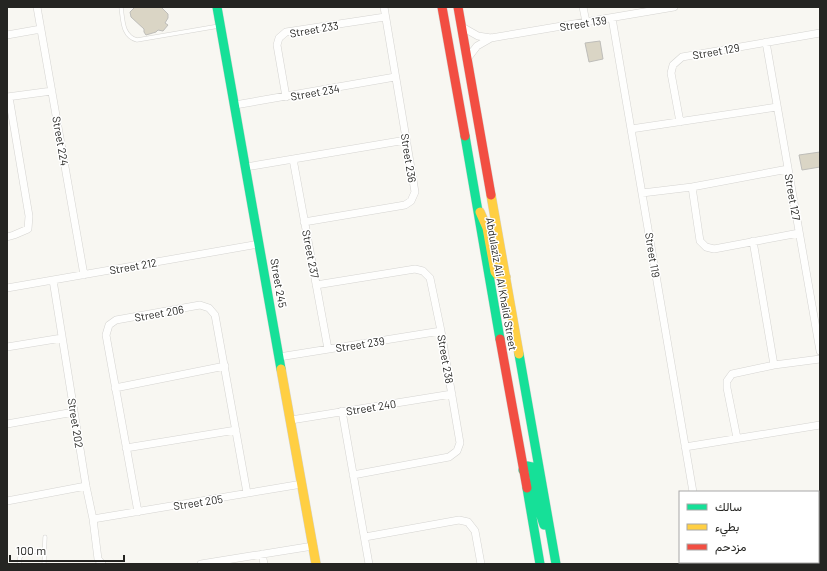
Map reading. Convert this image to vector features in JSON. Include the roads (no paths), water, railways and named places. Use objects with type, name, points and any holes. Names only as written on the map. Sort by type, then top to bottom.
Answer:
[{"type":"street","name":"Street 224","points":[[37,7],[84,275]]},
{"type":"street","name":"Street 245","points":[[217,7],[316,564]]},
{"type":"street","name":"Street 236","points":[[304,222],[406,205],[412,201],[415,192],[384,7]]},
{"type":"street","name":"Abdulaziz Ali Al Khalid Street","points":[[442,7],[522,470],[540,564]]},
{"type":"street","name":"Abdulaziz Ali Al Khalid Street","points":[[458,7],[556,564]]},
{"type":"street","points":[[583,7],[586,22]]},
{"type":"street","name":"Street 139","points":[[462,27],[478,36],[491,38],[674,7]]},
{"type":"street","name":"Street 233","points":[[286,97],[277,45],[279,38],[286,32],[385,17]]},
{"type":"street","name":"Street 119","points":[[612,18],[693,491]]},
{"type":"street","points":[[7,35],[41,29]]},
{"type":"street","name":"Street 129","points":[[680,122],[671,73],[677,60],[682,57],[820,33]]},
{"type":"street","name":"Street 139","points":[[467,59],[477,46],[491,38]]},
{"type":"street","name":"Street 127","points":[[766,42],[820,351]]},
{"type":"street","name":"Street 234","points":[[235,106],[396,77]]},
{"type":"street","points":[[7,237],[28,229],[29,216],[8,97],[52,91]]},
{"type":"street","points":[[631,129],[777,107]]},
{"type":"street","points":[[246,167],[406,140]]},
{"type":"street","name":"Street 237","points":[[293,159],[328,349]]},
{"type":"street","points":[[642,193],[692,186],[788,168]]},
{"type":"street","points":[[692,186],[700,241],[706,247],[714,248],[799,233]]},
{"type":"street","points":[[476,206],[482,215],[487,228],[495,272],[499,277],[506,277]]},
{"type":"street","points":[[753,241],[774,365]]},
{"type":"street","name":"Street 212","points":[[7,288],[259,244]]},
{"type":"street","name":"Street 238","points":[[316,285],[414,269],[423,271],[430,278],[441,331],[460,442],[457,451],[449,458],[353,475]]},
{"type":"street","name":"Street 202","points":[[53,280],[86,486],[93,519],[98,558],[102,564]]},
{"type":"street","name":"Street 206","points":[[138,512],[106,334],[109,325],[116,320],[200,305],[209,308],[215,315],[247,493]]},
{"type":"street","name":"Street 239","points":[[279,357],[441,331]]},
{"type":"street","points":[[7,347],[62,338]]},
{"type":"street","points":[[737,438],[727,388],[727,381],[732,374],[774,365],[820,359]]},
{"type":"street","points":[[116,388],[225,366]]},
{"type":"street","name":"Street 240","points":[[291,420],[452,394]]},
{"type":"street","points":[[342,411],[369,564]]},
{"type":"street","points":[[7,424],[74,412]]},
{"type":"street","points":[[685,447],[820,425]]},
{"type":"street","points":[[126,448],[236,430]]},
{"type":"street","points":[[522,470],[527,466],[532,467],[539,510],[544,524],[551,536]]},
{"type":"street","name":"Street 205","points":[[93,519],[302,484]]},
{"type":"street","points":[[7,501],[86,486]]},
{"type":"street","points":[[364,537],[459,520],[468,522],[475,531],[481,564]]},
{"type":"street","points":[[200,564],[313,546]]},
{"type":"street","points":[[262,554],[264,564]]},
{"type":"lane","points":[[121,7],[125,31],[130,37],[137,40],[220,26]]},
{"type":"lane","points":[[44,564],[45,537]]},
{"type":"lane","points":[[19,564],[20,557],[25,552],[44,551]]}]
